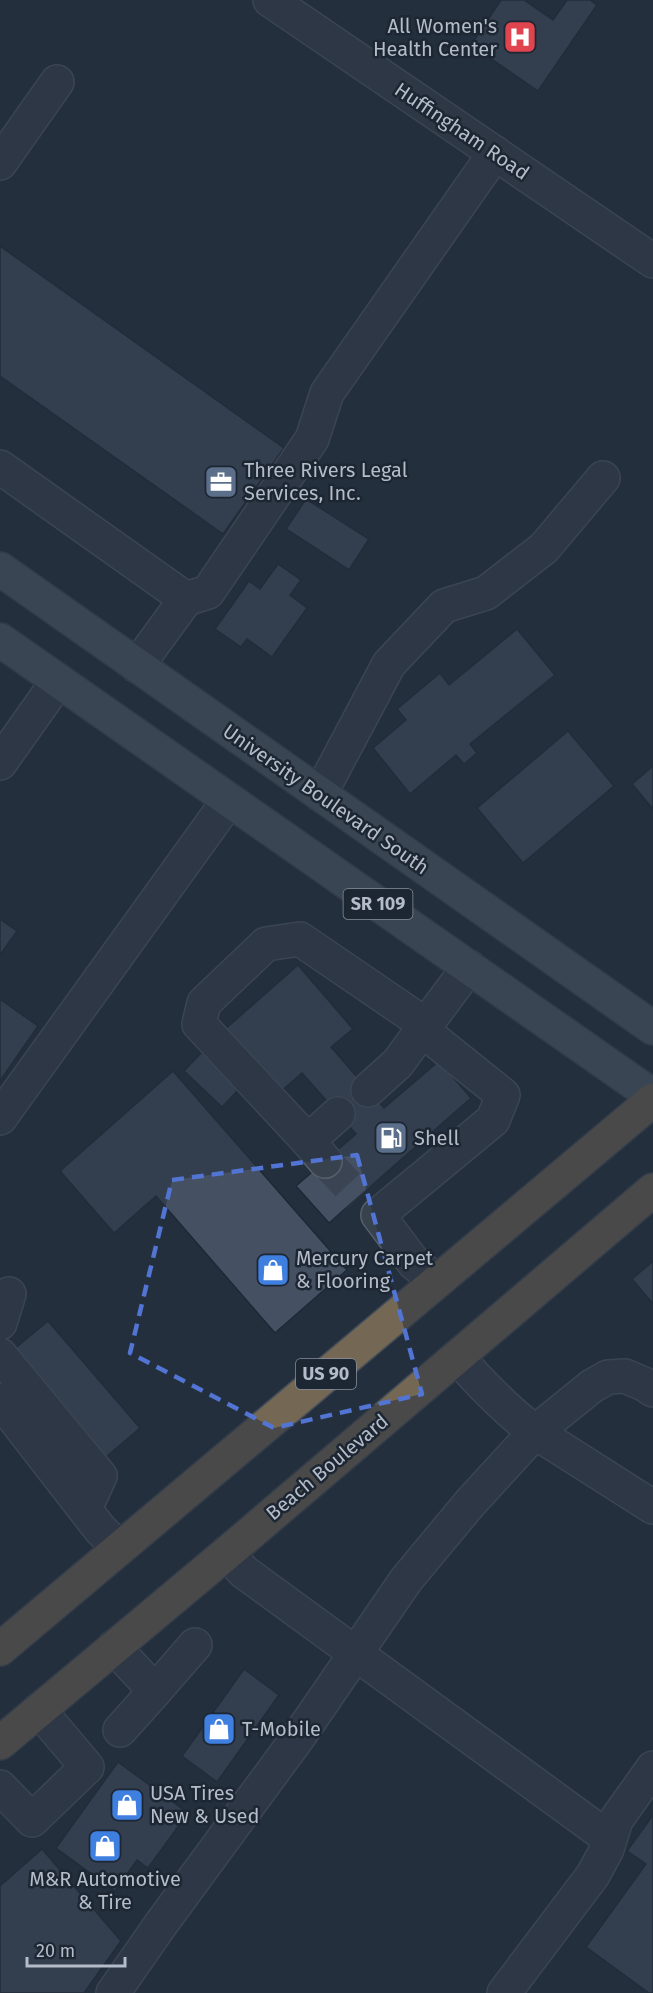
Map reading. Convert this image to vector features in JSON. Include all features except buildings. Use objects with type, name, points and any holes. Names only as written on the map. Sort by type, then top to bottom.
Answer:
[{"type":"highway","name":"US 90","points":[[0,1648],[653,1098]]},
{"type":"highway","name":"Beach Boulevard","points":[[0,1743],[653,1190]]},
{"type":"main road","name":"University Boulevard South","points":[[0,569],[653,1028]]},
{"type":"main road","name":"SR 109","points":[[0,640],[653,1098]]},
{"type":"street","name":"Huffingham Road","points":[[270,0],[653,261]]},
{"type":"street","points":[[0,163],[57,82]]},
{"type":"street","points":[[137,666],[186,599],[208,592],[312,439],[327,393],[495,153]]},
{"type":"street","points":[[0,467],[186,599]]},
{"type":"street","points":[[320,794],[389,664],[444,606],[486,593],[544,548],[603,478]]},
{"type":"street","points":[[0,764],[58,681]]},
{"type":"street","points":[[0,1118],[229,800]]},
{"type":"street","points":[[338,1114],[317,1151],[199,1024],[204,1003],[266,944],[300,939],[424,1028],[503,1095],[493,1120],[368,1206],[414,1263],[437,1281]]},
{"type":"street","points":[[368,1090],[398,1063],[469,967]]},
{"type":"street","points":[[0,1355],[100,1476],[85,1509]]},
{"type":"street","points":[[457,1357],[510,1412],[535,1432],[653,1507]]},
{"type":"street","points":[[113,1993],[239,1819],[406,1580],[470,1503],[535,1432],[592,1386],[608,1377],[625,1376],[653,1390]]},
{"type":"street","points":[[0,1401],[100,1529],[119,1548]]},
{"type":"street","points":[[226,1553],[244,1572],[610,1839]]},
{"type":"street","points":[[120,1730],[195,1645]]},
{"type":"street","points":[[114,1647],[155,1691]]},
{"type":"street","points":[[0,1787],[32,1821],[87,1767],[39,1710]]},
{"type":"street","points":[[504,1993],[593,1875],[616,1820],[653,1768]]},
{"type":"highlighted area","points":[[357,1155],[422,1394],[274,1428],[130,1353],[172,1180]]},
{"type":"tunnel","points":[[325,1161],[359,1197]]},
{"type":"place","name":"All Women's Health Center","points":[[520,37]]},
{"type":"place","name":"Three Rivers Legal Services, Inc.","points":[[221,482]]},
{"type":"place","name":"Shell","points":[[391,1138]]},
{"type":"place","name":"Mercury Carpet & Flooring","points":[[273,1270]]},
{"type":"place","name":"T-Mobile","points":[[219,1729]]},
{"type":"place","name":"USA Tires New & Used","points":[[127,1805]]},
{"type":"place","name":"M&R Automotive & Tire","points":[[105,1846]]}]
